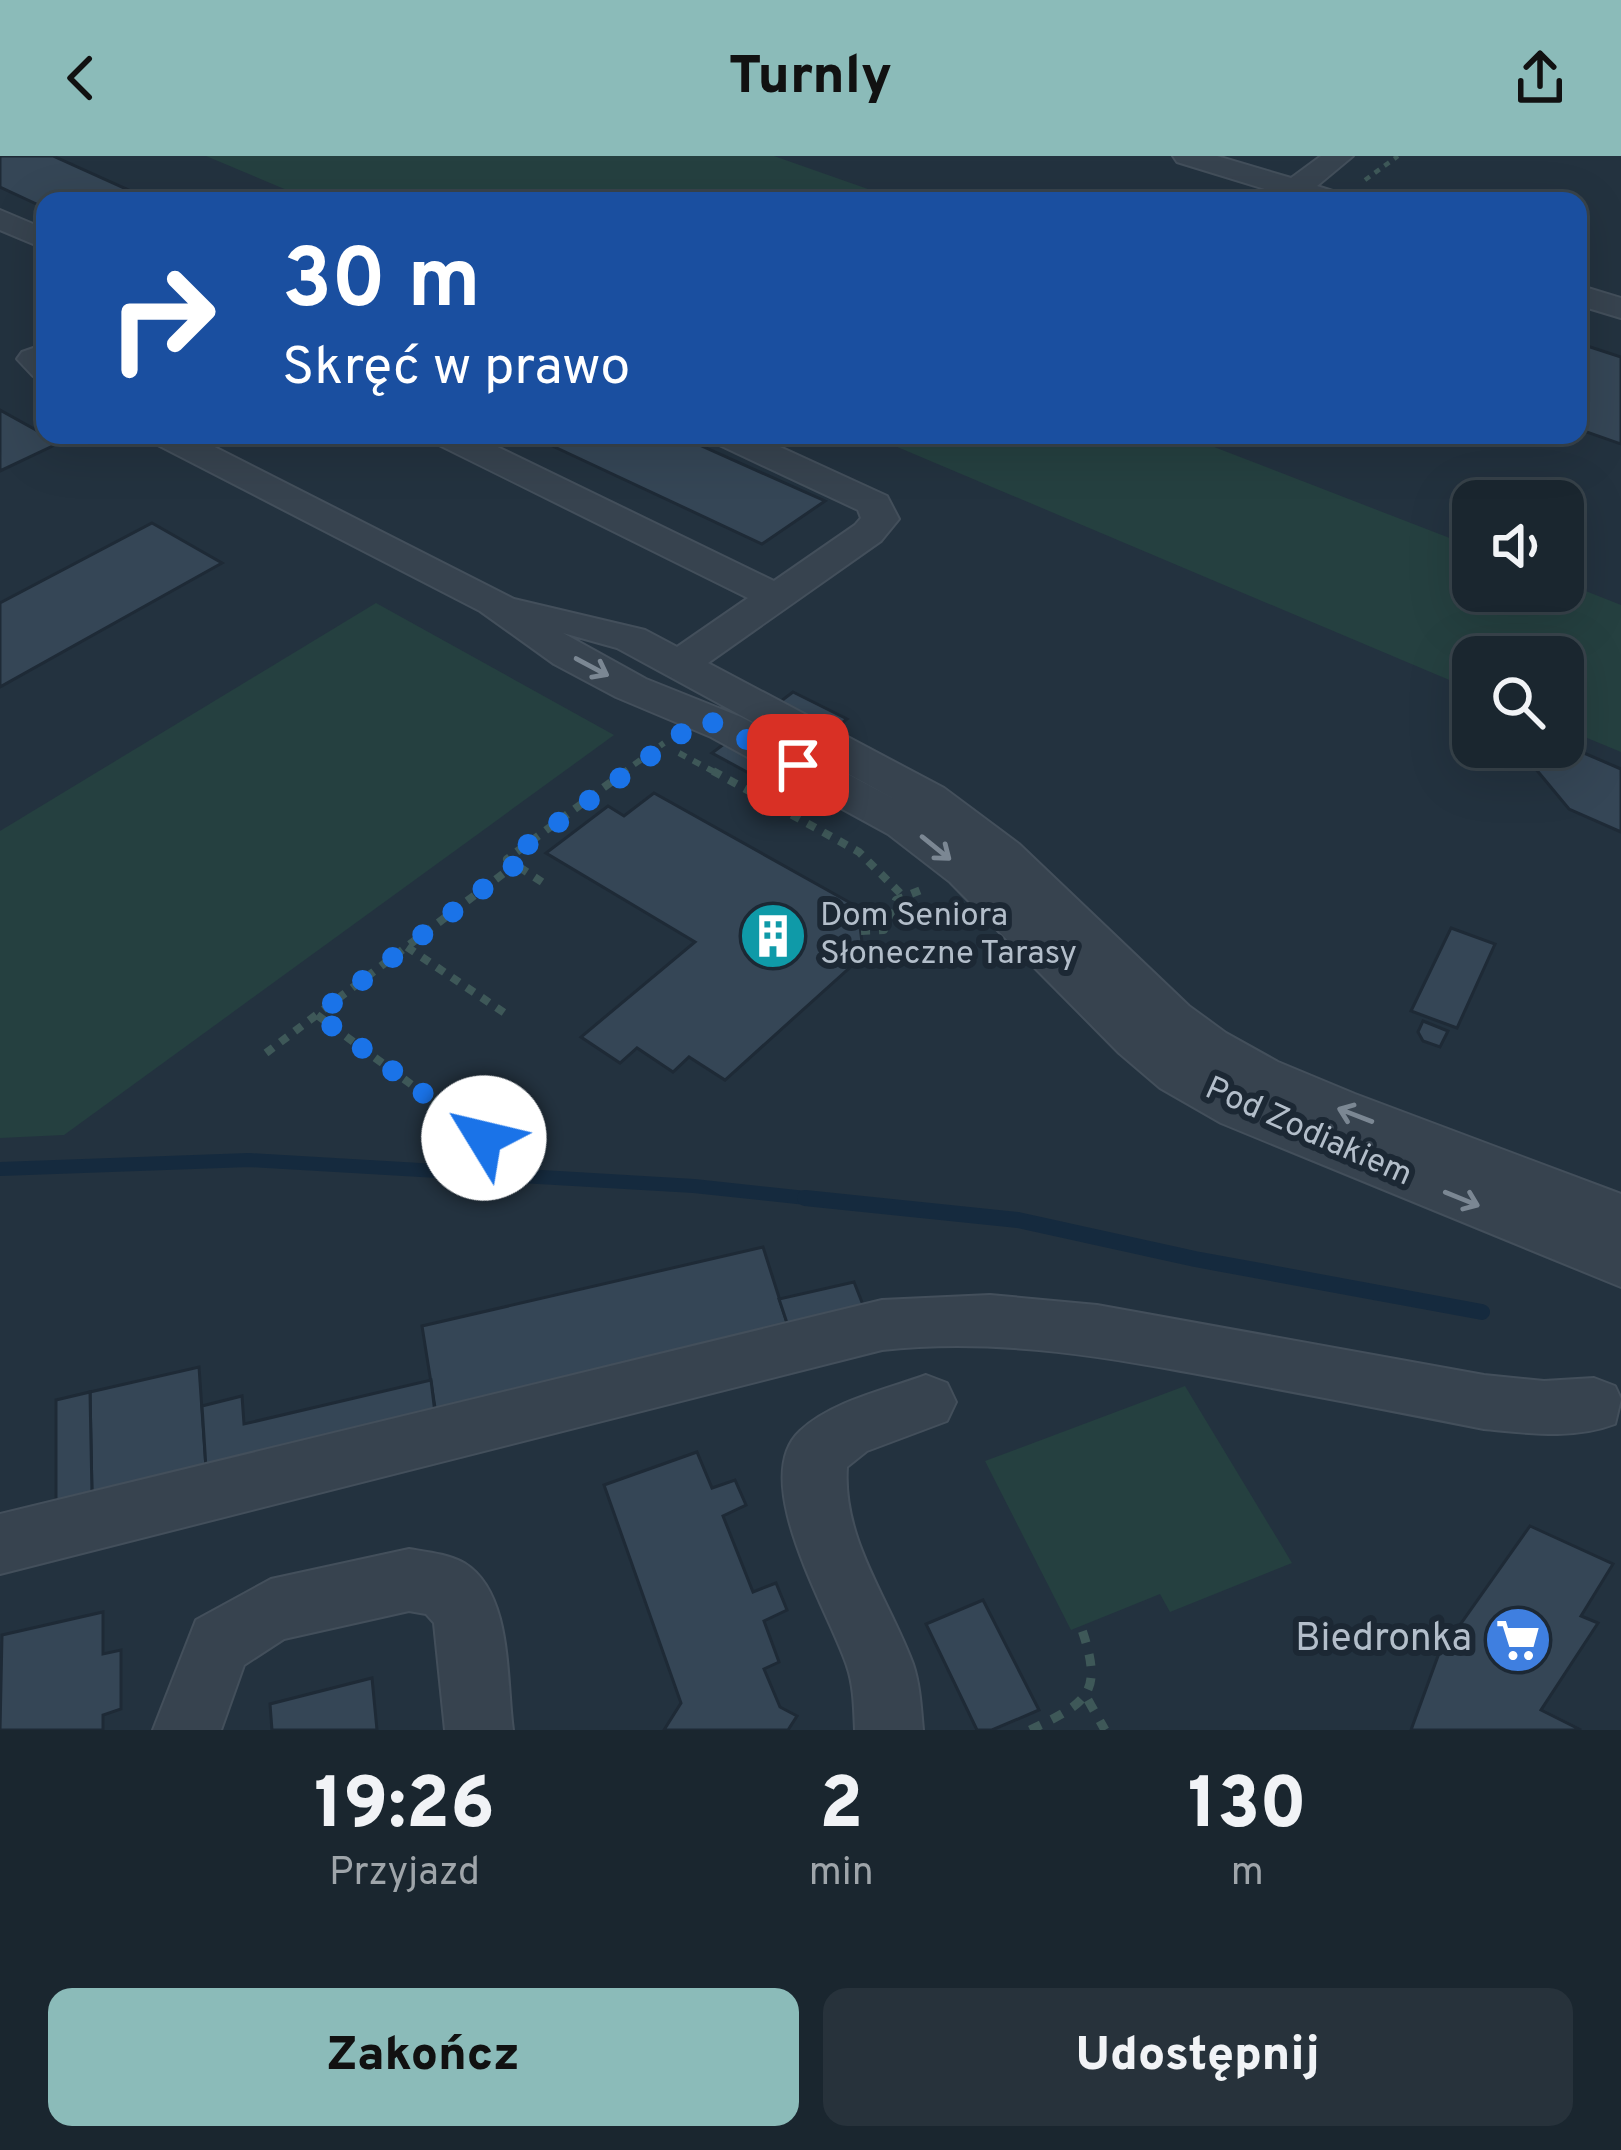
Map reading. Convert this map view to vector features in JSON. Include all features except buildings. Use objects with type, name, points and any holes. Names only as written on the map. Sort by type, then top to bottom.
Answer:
[{"type":"street","points":[[1187,156],[1319,192]]},
{"type":"street","points":[[1296,188],[1339,156]]},
{"type":"street","points":[[0,219],[36,236]]},
{"type":"street","points":[[1587,298],[1621,308]]},
{"type":"street","points":[[182,444],[494,602]]},
{"type":"street","points":[[463,444],[776,597]]},
{"type":"street","points":[[680,664],[880,519],[874,504],[853,491],[746,444]]},
{"type":"street","name":"Pod Zodiakiem","points":[[494,602],[631,639],[928,798],[1003,855],[1171,1019],[1208,1048],[1337,1108],[1621,1217]]},
{"type":"street","name":"Pod Zodiakiem","points":[[494,602],[568,655],[703,718],[904,823],[965,872],[1178,1074],[1239,1109],[1621,1263]]},
{"type":"street","points":[[0,1544],[882,1325],[933,1318],[1061,1324],[1484,1402],[1544,1408],[1594,1405]]},
{"type":"street","points":[[889,1730],[882,1669],[818,1525],[812,1486],[817,1454],[846,1432],[926,1402]]},
{"type":"street","points":[[187,1730],[219,1643],[272,1610],[410,1580],[443,1586],[465,1609],[479,1730]]},
{"type":"path","points":[[1348,192],[1398,156]]},
{"type":"path","points":[[542,882],[508,859],[703,718]]},
{"type":"path","points":[[662,744],[859,852],[904,897]]},
{"type":"path","points":[[266,1053],[516,864]]},
{"type":"path","points":[[407,947],[509,1016]]},
{"type":"path","points":[[317,1015],[484,1138]]},
{"type":"path","points":[[1030,1730],[1088,1700],[1095,1686],[1094,1659],[1081,1627]]},
{"type":"path","points":[[1088,1700],[1105,1730]]},
{"type":"green space","points":[[206,156],[774,156],[876,192],[292,192]]},
{"type":"green space","points":[[890,444],[1206,444],[1452,539],[1452,612],[1584,612],[1584,590],[1621,605],[1621,752],[1584,737],[1584,636],[1452,636],[1452,681]]},
{"type":"green space","points":[[376,603],[614,735],[64,1135],[0,1138],[0,831]]},
{"type":"green space","points":[[1185,1386],[1292,1563],[1170,1612],[1160,1594],[1071,1630],[985,1461]]},
{"type":"waterway","points":[[0,1169],[249,1160],[694,1186],[833,1201]]},
{"type":"waterway","points":[[805,1198],[833,1201]]},
{"type":"waterway","points":[[833,1201],[1018,1220],[1195,1259],[1482,1312]]},
{"type":"place","name":"Dom Seniora Słoneczne Tarasy","points":[[773,936]]},
{"type":"place","name":"Biedronka","points":[[1518,1640]]},
{"type":"route","points":[[484,1138],[317,1015],[516,864],[508,859],[703,718],[798,765]]}]
